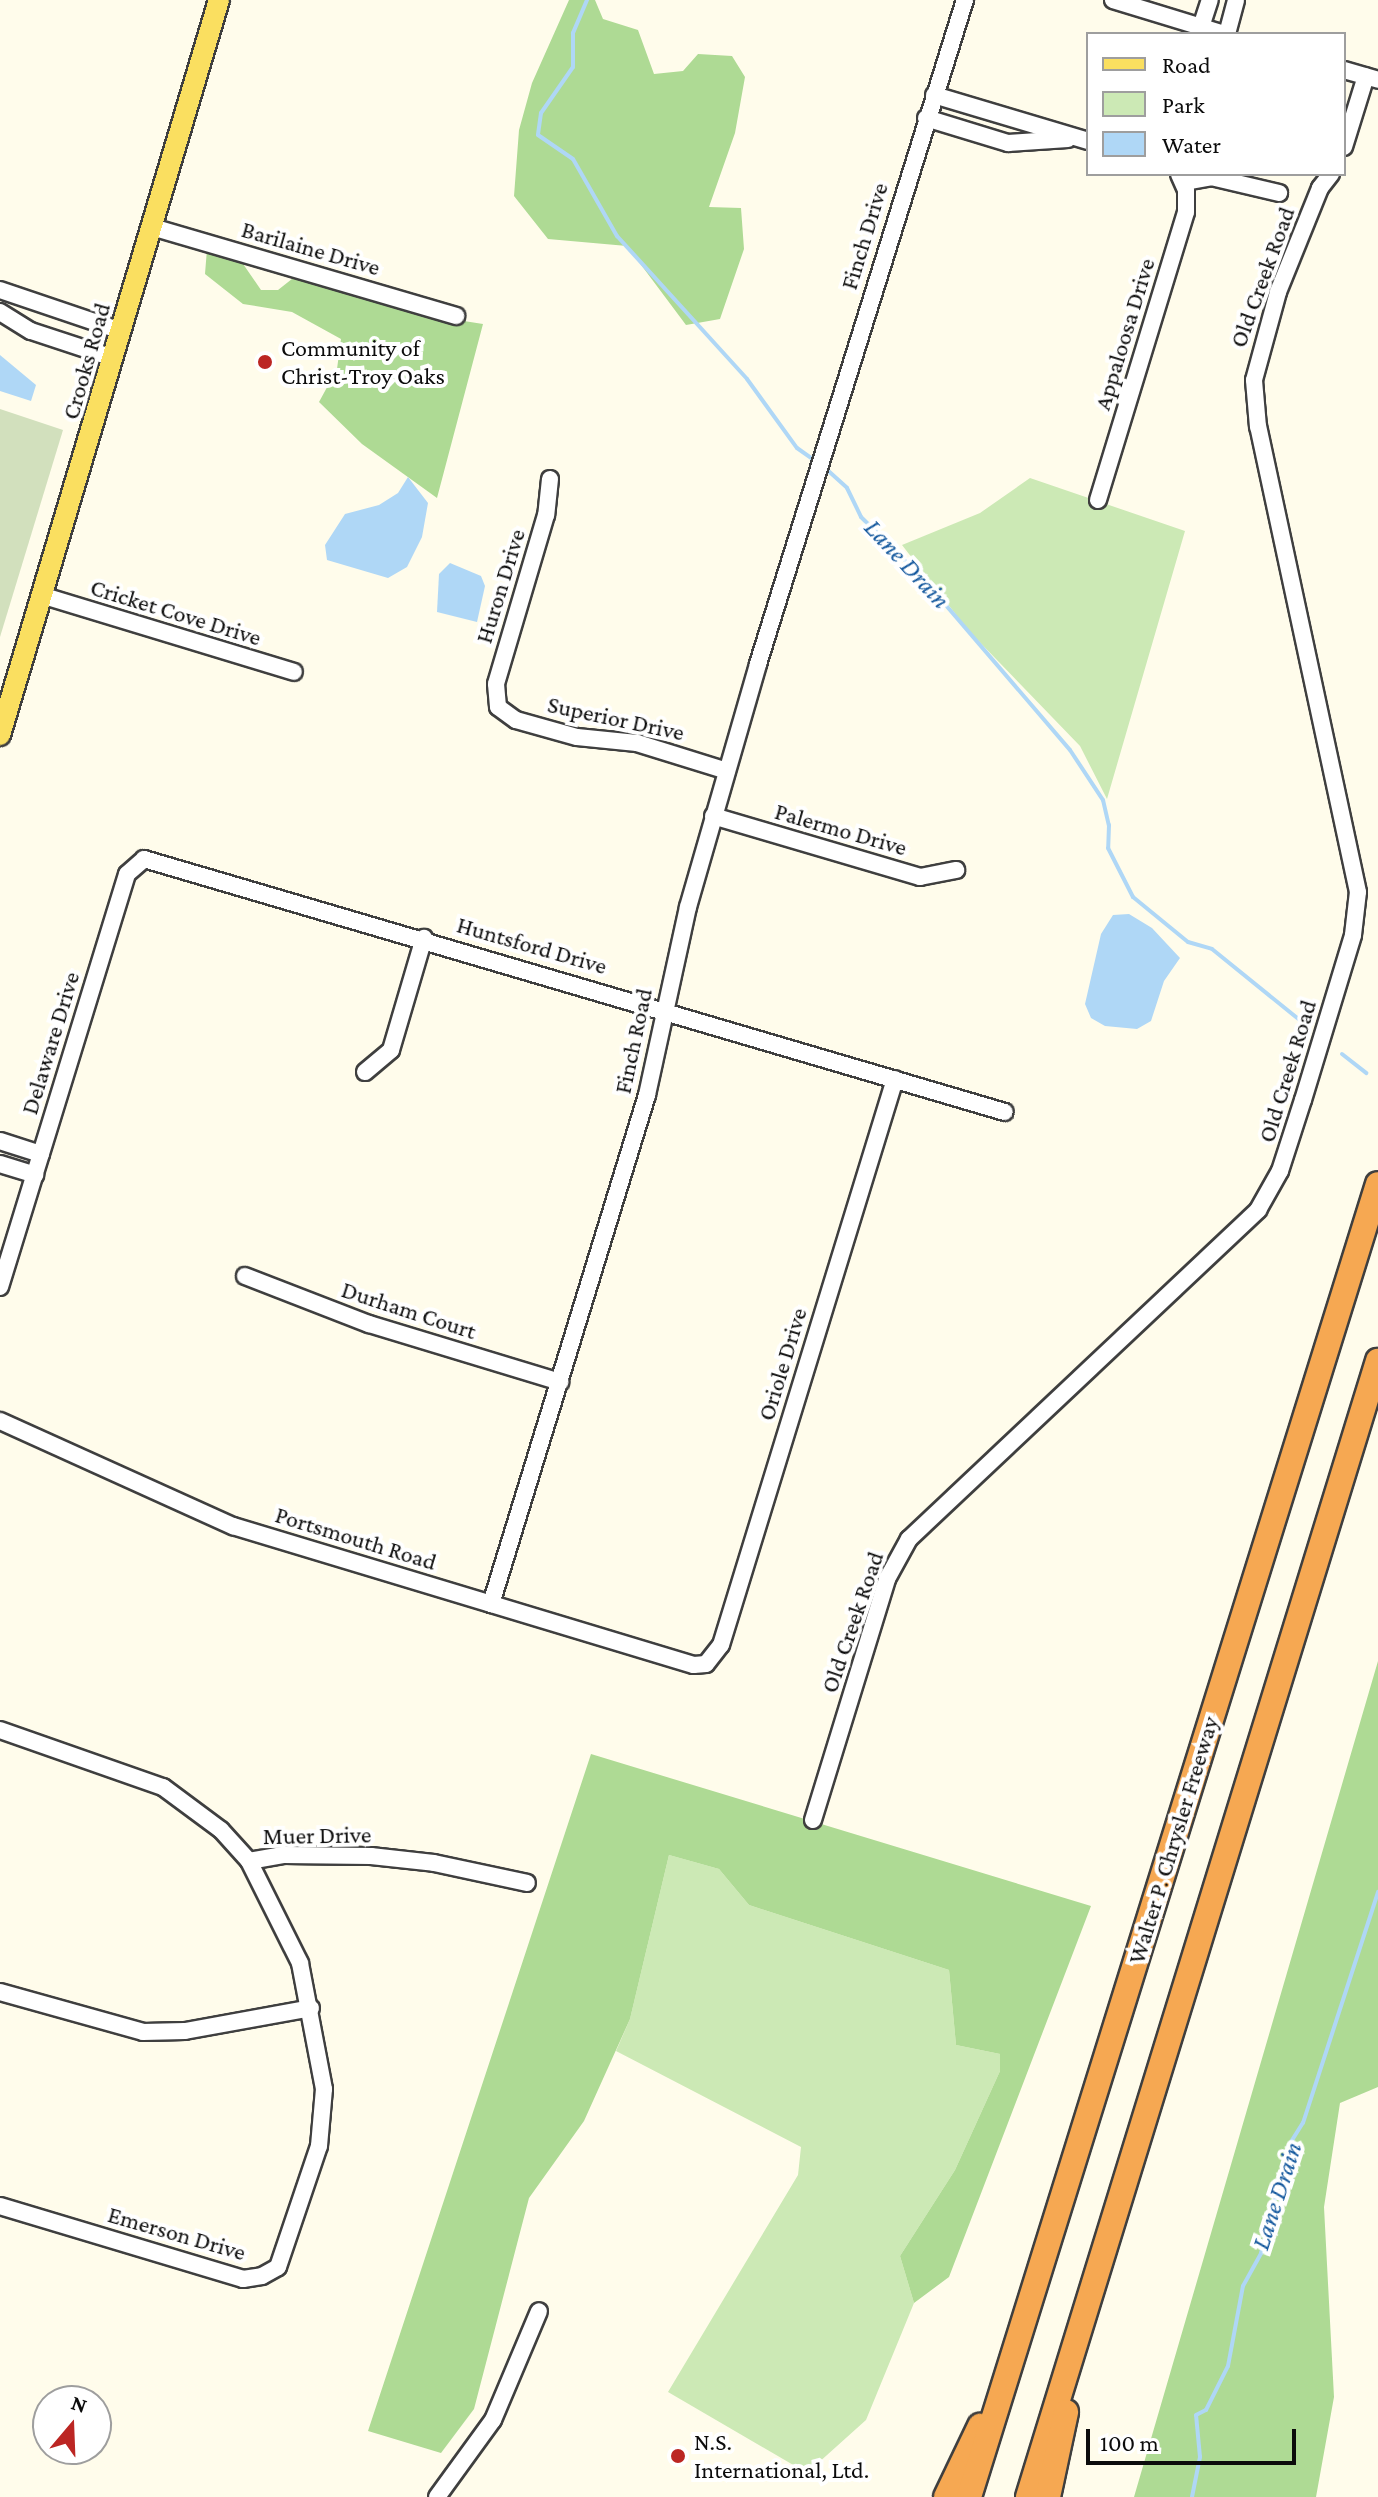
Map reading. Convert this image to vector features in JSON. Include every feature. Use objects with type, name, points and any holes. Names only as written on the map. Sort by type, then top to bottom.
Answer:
[{"type":"highway","name":"Walter P. Chrysler Freeway","points":[[969,2497],[1378,1184]]},
{"type":"highway","points":[[1028,2497],[1378,1361]]},
{"type":"highway","points":[[1048,2497],[1063,2443],[1073,2354]]},
{"type":"highway","points":[[946,2497],[1001,2389]]},
{"type":"main road","name":"Crooks Road","points":[[0,735],[44,596],[219,0]]},
{"type":"street","name":"Finch Drive","points":[[812,486],[965,0]]},
{"type":"street","points":[[1113,0],[1218,32]]},
{"type":"street","points":[[1201,27],[1210,0]]},
{"type":"street","points":[[1226,32],[1236,0]]},
{"type":"street","points":[[1346,71],[1372,78],[1346,142]]},
{"type":"street","points":[[934,95],[1070,139]]},
{"type":"street","points":[[926,118],[1008,143],[1086,141]]},
{"type":"street","points":[[1181,178],[1211,177],[1279,193]]},
{"type":"street","name":"Appaloosa Drive","points":[[1098,500],[1186,212],[1181,178]]},
{"type":"street","name":"Old Creek Road","points":[[813,1820],[887,1579],[909,1539],[1258,1210],[1280,1171],[1307,1088],[1353,935],[1358,892],[1263,452],[1254,380],[1261,344],[1319,181]]},
{"type":"street","name":"Barilaine Drive","points":[[152,227],[456,316]]},
{"type":"street","points":[[0,290],[121,331]]},
{"type":"street","points":[[0,312],[31,331],[113,358]]},
{"type":"street","name":"Huron Drive","points":[[498,707],[496,684],[546,515],[550,479]]},
{"type":"street","name":"Finch Road","points":[[491,1604],[647,1095],[664,1008],[713,816],[812,486]]},
{"type":"street","name":"Cricket Cove Drive","points":[[44,596],[294,672]]},
{"type":"street","name":"Superior Drive","points":[[498,707],[516,720],[577,737],[637,743],[727,771]]},
{"type":"street","name":"Palermo Drive","points":[[713,816],[920,877],[956,870]]},
{"type":"street","name":"Huntsford Drive","points":[[137,862],[158,859],[1005,1112]]},
{"type":"street","name":"Delaware Drive","points":[[0,1287],[127,874],[137,862]]},
{"type":"street","points":[[365,1072],[391,1050],[424,938]]},
{"type":"street","name":"Oriole Drive","points":[[711,1661],[721,1645],[895,1079]]},
{"type":"street","points":[[0,1141],[41,1154]]},
{"type":"street","points":[[0,1164],[35,1175]]},
{"type":"street","name":"Durham Court","points":[[245,1276],[380,1328],[560,1382]]},
{"type":"street","name":"Portsmouth Road","points":[[0,1421],[72,1449],[206,1517],[694,1665],[711,1661]]},
{"type":"street","name":"Muer Drive","points":[[0,1730],[163,1787],[221,1830],[249,1861],[284,1855],[371,1856],[434,1863],[527,1883]]},
{"type":"street","name":"Emerson Drive","points":[[0,2206],[253,2279],[271,2273],[283,2259],[324,2119],[323,2073],[311,2008],[292,1940],[249,1861]]},
{"type":"street","points":[[0,1992],[143,2032],[185,2031],[311,2008]]},
{"type":"street","points":[[437,2497],[493,2420],[539,2311]]},
{"type":"green space","points":[[569,0],[595,0],[603,19],[638,30],[654,74],[683,71],[698,54],[732,56],[745,77],[735,133],[709,207],[741,208],[744,249],[720,319],[686,325],[627,246],[548,239],[514,196],[519,130],[532,83]]},
{"type":"green space","points":[[207,249],[239,258],[261,290],[278,290],[297,275],[432,316],[483,324],[437,498],[362,444],[319,402],[337,369],[341,339],[292,312],[243,304],[205,274]]},
{"type":"green space","points":[[0,409],[63,430],[0,637]]},
{"type":"green space","points":[[1030,478],[1185,531],[1107,799],[1080,746],[968,630],[902,545],[980,513]]},
{"type":"green space","points":[[1378,1661],[1378,2087],[1340,2103],[1324,2207],[1334,2397],[1316,2497],[1134,2497]]},
{"type":"green space","points":[[591,1754],[1091,1906],[949,2277],[914,2303],[900,2256],[955,2170],[1000,2071],[1000,2054],[956,2045],[949,1970],[749,1905],[719,1869],[669,1855],[630,2019],[584,2121],[529,2198],[474,2409],[441,2453],[368,2431]]},
{"type":"green space","points":[[669,1855],[719,1869],[749,1905],[949,1970],[956,2045],[1000,2054],[1000,2071],[955,2170],[900,2256],[914,2303],[866,2420],[807,2473],[668,2392],[798,2175],[801,2147],[616,2051],[630,2019]]},
{"type":"water","points":[[0,355],[36,385],[31,401],[0,391]]},
{"type":"water","points":[[408,477],[428,503],[422,537],[407,567],[388,578],[327,560],[325,545],[345,514],[379,505],[398,493]]},
{"type":"water","points":[[450,563],[481,576],[485,586],[477,622],[437,612],[439,574]]},
{"type":"water","points":[[1129,914],[1152,928],[1180,958],[1164,981],[1151,1021],[1137,1029],[1105,1026],[1091,1018],[1085,1004],[1101,934],[1113,915]]},
{"type":"waterway","name":"Lane Drain","points":[[587,0],[573,33],[573,67],[541,113],[538,135],[573,159],[617,236],[747,379],[797,448],[817,462]]},
{"type":"waterway","name":"Lane Drain","points":[[824,467],[847,488],[861,517],[920,575],[1070,750],[1103,800],[1109,825],[1108,848],[1133,897],[1188,942],[1212,949],[1302,1022]]},
{"type":"waterway","name":"Lane Drain","points":[[1342,1054],[1366,1073]]},
{"type":"waterway","name":"Lane Drain","points":[[1192,2497],[1200,2457],[1196,2415],[1206,2410],[1228,2366],[1243,2286],[1261,2253],[1289,2145],[1303,2123],[1378,1892]]},
{"type":"place","name":"Community of Christ-Troy Oaks","points":[[265,362]]},
{"type":"place","name":"N.S. International, Ltd.","points":[[678,2456]]}]
